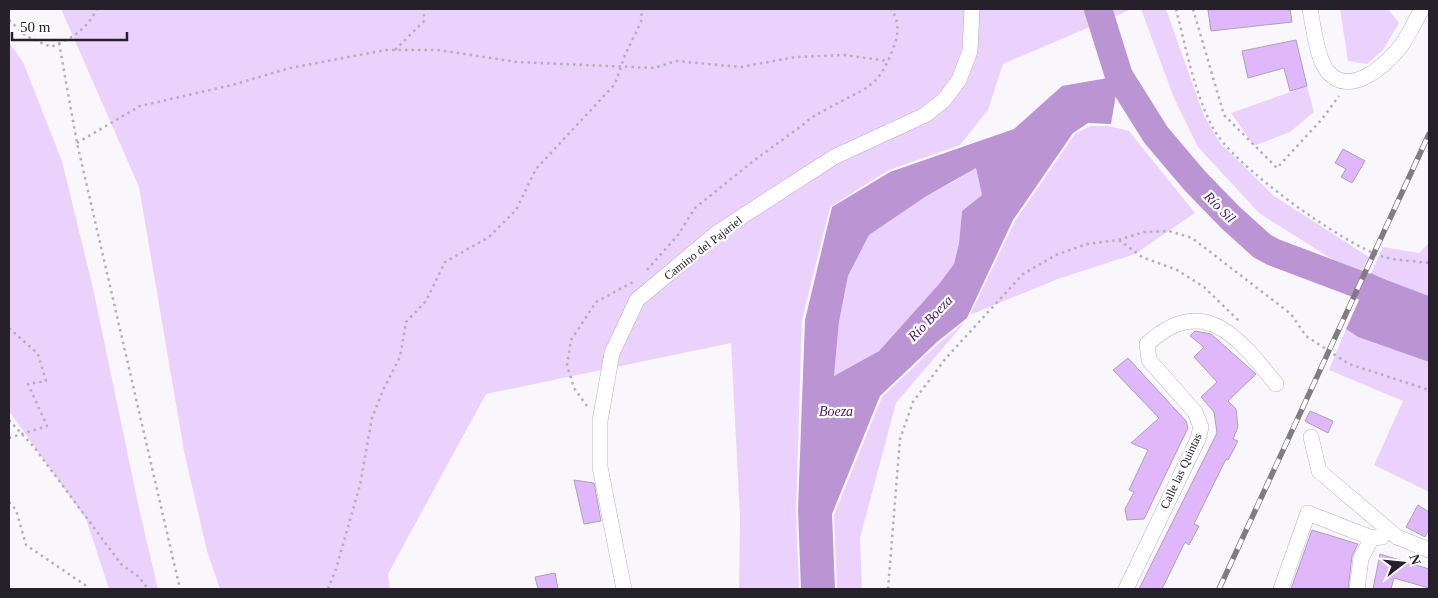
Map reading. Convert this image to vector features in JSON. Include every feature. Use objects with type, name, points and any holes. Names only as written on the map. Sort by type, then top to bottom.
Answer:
[{"type":"street","name":"Camino del Pajariel","points":[[624,589],[600,467],[600,421],[612,353],[637,300],[718,232],[834,157],[926,115],[944,100],[959,80],[970,51],[972,9]]},
{"type":"street","points":[[1310,9],[1317,44],[1326,71],[1336,79],[1349,82],[1368,76],[1383,65],[1401,45],[1422,9]]},
{"type":"street","name":"Calle las Quintas","points":[[1126,589],[1198,439],[1201,427],[1195,412],[1149,360],[1147,344],[1161,332],[1171,327],[1186,321],[1201,320],[1231,334],[1276,384]]},
{"type":"street","points":[[1311,437],[1319,471],[1397,537],[1429,550]]},
{"type":"street","points":[[1281,589],[1308,513],[1372,538],[1397,537]]},
{"type":"street","points":[[1357,589],[1361,558],[1372,538]]},
{"type":"path","points":[[9,20],[26,36],[51,47],[88,26],[97,9]]},
{"type":"path","points":[[395,50],[424,22],[424,9]]},
{"type":"path","points":[[328,589],[336,569],[360,485],[372,418],[383,390],[400,357],[406,322],[426,301],[445,262],[489,236],[516,210],[536,169],[615,84],[641,22],[642,9]]},
{"type":"path","points":[[646,271],[678,235],[695,208],[715,191],[810,118],[872,84],[884,73],[898,36],[896,19],[891,9]]},
{"type":"path","points":[[1176,9],[1202,103],[1214,130],[1238,156],[1258,176],[1352,242],[1384,257],[1429,263]]},
{"type":"path","points":[[1193,9],[1224,115],[1277,168],[1322,120],[1349,82]]},
{"type":"path","points":[[60,43],[77,143],[180,589]]},
{"type":"path","points":[[77,143],[140,106],[232,85],[290,68],[395,50],[438,50],[517,62],[654,68],[676,61],[741,67],[796,56],[844,55],[888,61]]},
{"type":"path","points":[[888,589],[900,439],[913,402],[946,358],[1022,274],[1056,255],[1087,244],[1118,240],[1144,232],[1169,231],[1192,238],[1291,314],[1306,336],[1349,364],[1429,390]]},
{"type":"path","points":[[1118,240],[1142,258],[1177,270],[1204,287],[1241,324]]},
{"type":"path","points":[[600,421],[574,388],[567,365],[571,340],[596,302],[639,277]]},
{"type":"path","points":[[9,328],[38,354],[46,381],[28,384],[47,426],[9,438]]},
{"type":"path","points":[[9,420],[22,434],[121,564],[139,577],[148,589]]},
{"type":"path","points":[[9,502],[16,510],[26,545],[85,585],[86,589]]},
{"type":"shaded area","points":[[61,9],[1132,9],[1003,64],[988,110],[960,145],[889,170],[830,207],[802,320],[796,510],[799,589],[739,589],[740,517],[731,343],[486,394],[388,574],[390,589],[220,589],[207,551],[184,451],[139,187]]},
{"type":"shaded area","points":[[1141,9],[1166,9],[1204,116],[1220,143],[1274,196],[1369,257],[1359,276],[1259,213],[1198,147],[1174,98]]},
{"type":"shaded area","points":[[1340,9],[1388,9],[1399,23],[1383,50],[1367,64],[1348,61]]},
{"type":"shaded area","points":[[9,42],[23,62],[62,161],[93,288],[158,589],[109,589],[86,519],[9,411]]},
{"type":"shaded area","points":[[1307,86],[1314,112],[1290,132],[1254,146],[1231,113]]},
{"type":"shaded area","points":[[1090,126],[1109,126],[1129,131],[1195,213],[1135,254],[1058,279],[970,315],[1015,221],[1075,134]]},
{"type":"shaded area","points":[[976,167],[982,195],[962,211],[959,243],[954,264],[939,284],[879,351],[834,376],[839,322],[848,276],[869,235],[925,197]]},
{"type":"shaded area","points":[[1429,243],[1429,297],[1398,286],[1371,273],[1383,247],[1419,253]]},
{"type":"shaded area","points":[[965,322],[896,403],[860,538],[862,589],[837,589],[834,515],[882,397],[939,343]]},
{"type":"shaded area","points":[[1346,329],[1358,337],[1429,362],[1429,492],[1374,465],[1403,401],[1329,370]]},
{"type":"water","name":"Boeza","points":[[1119,76],[1111,124],[1088,123],[1073,133],[1013,220],[967,318],[937,342],[880,396],[832,514],[835,589],[801,589],[798,510],[805,320],[832,207],[890,172],[1014,129],[1062,86]],"holes":[[[976,168],[982,195],[962,211],[959,243],[954,264],[939,284],[879,351],[834,376],[839,322],[848,276],[869,235],[925,197]]]},
{"type":"water","points":[[1371,273],[1398,286],[1429,297],[1429,362],[1358,337],[1346,329]]},
{"type":"building","points":[[1290,9],[1292,22],[1211,31],[1208,10]]},
{"type":"building","points":[[1296,40],[1307,86],[1290,91],[1284,68],[1248,78],[1242,51]]},
{"type":"building","points":[[1343,149],[1365,161],[1352,183],[1341,177],[1346,169],[1335,163]]},
{"type":"building","points":[[1195,331],[1211,334],[1256,374],[1228,401],[1236,409],[1238,427],[1233,439],[1238,441],[1228,460],[1226,459],[1194,524],[1199,526],[1189,545],[1185,542],[1162,589],[1139,589],[1217,433],[1214,412],[1201,397],[1217,382],[1194,357],[1204,347],[1190,336]]},
{"type":"building","points":[[1128,358],[1186,421],[1188,428],[1144,519],[1127,520],[1125,509],[1134,492],[1129,490],[1148,450],[1131,443],[1159,418],[1113,370]]},
{"type":"building","points":[[1310,411],[1333,421],[1328,433],[1305,421]]},
{"type":"building","points":[[574,480],[594,483],[601,521],[584,524]]},
{"type":"building","points":[[1418,505],[1429,512],[1429,529],[1425,537],[1406,527]]},
{"type":"building","points":[[1312,530],[1358,544],[1352,556],[1348,589],[1291,589]]},
{"type":"building","points":[[1380,554],[1429,569],[1429,588],[1394,578],[1391,589],[1373,589]]},
{"type":"building","points":[[555,573],[558,589],[538,589],[535,577]]},
{"type":"waterway","name":"Río Sil","points":[[1098,9],[1119,76],[1156,135],[1195,181],[1231,218],[1262,246],[1273,252],[1429,311]]},
{"type":"railway","points":[[1219,589],[1429,134]]},
{"type":"water label","name":"Río Boeza","points":[[930,318]]}]
